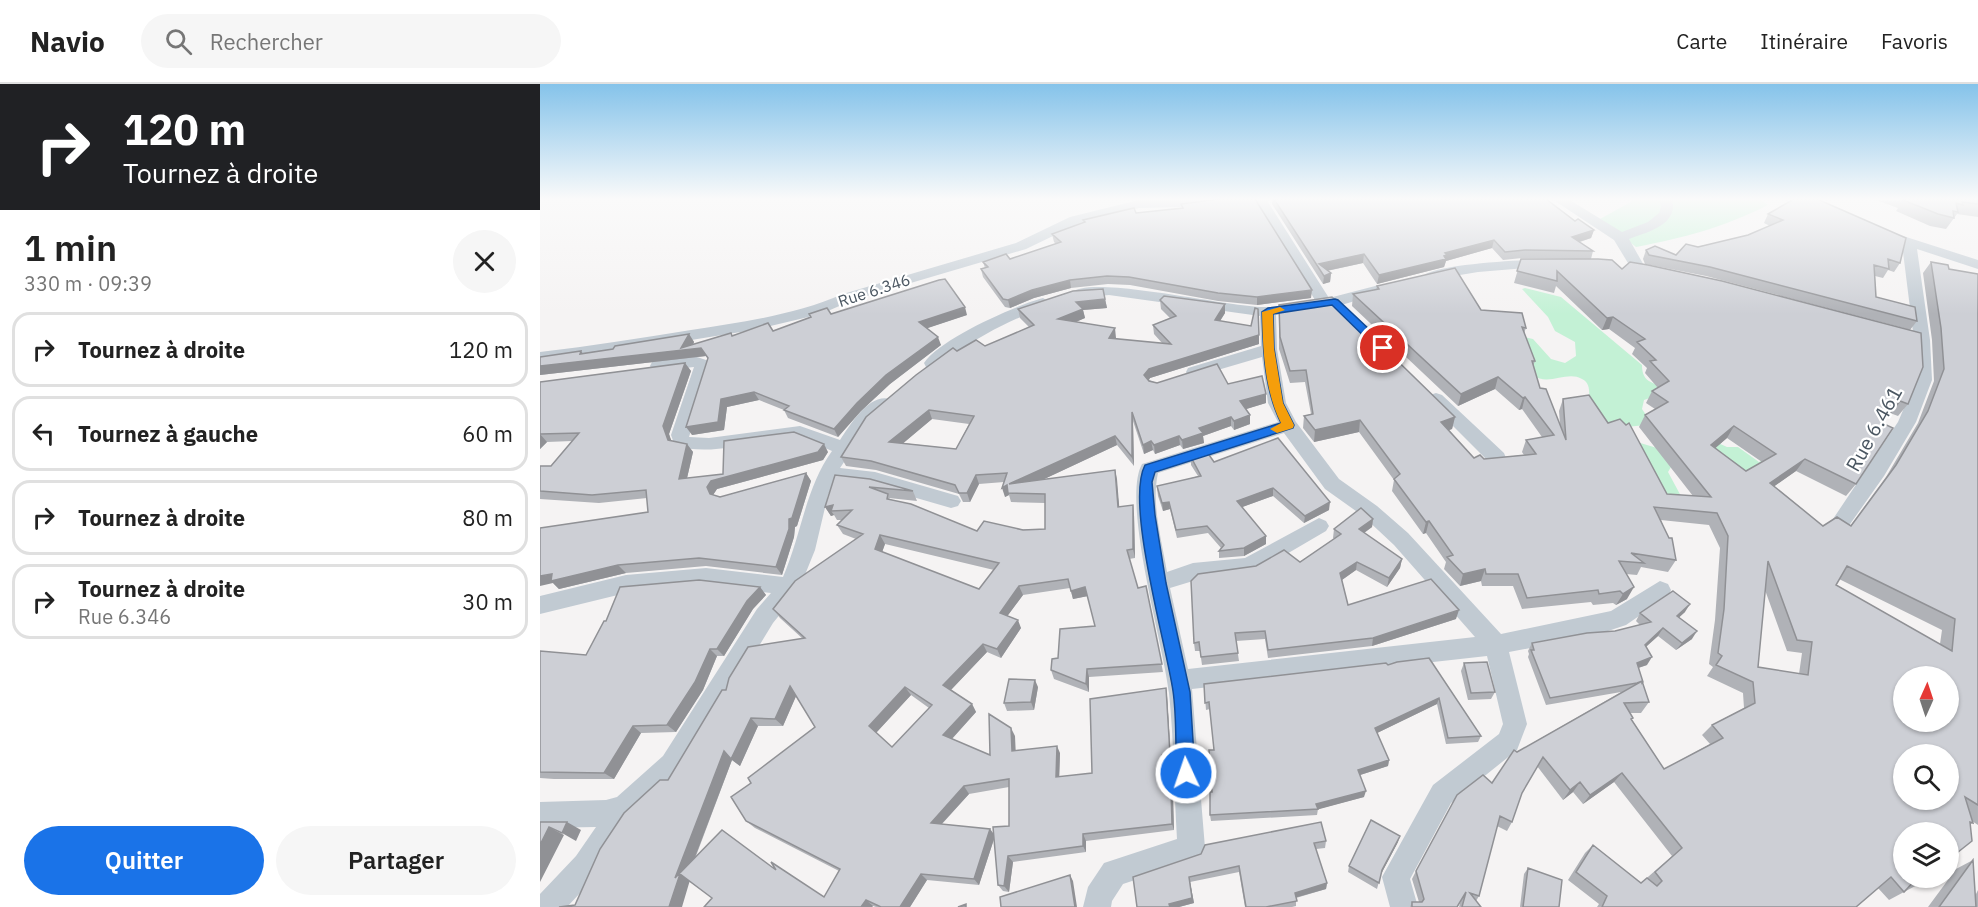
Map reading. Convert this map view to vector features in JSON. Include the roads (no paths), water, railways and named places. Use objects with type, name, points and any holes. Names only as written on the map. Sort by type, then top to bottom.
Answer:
[{"type":"street","name":"Rue 6.346","points":[[540,357],[586,352],[765,322],[821,309],[859,294],[1021,246],[1039,237]]},
{"type":"street","points":[[1285,237],[1329,303],[1352,318]]},
{"type":"street","points":[[1896,237],[1978,265]]},
{"type":"street","points":[[1620,238],[1632,253],[1634,264],[1639,269]]},
{"type":"street","name":"Rue 6.461","points":[[1841,522],[1877,471],[1907,422],[1924,380],[1916,338],[1909,243]]},
{"type":"street","points":[[1416,279],[1489,267],[1560,263]]},
{"type":"street","points":[[1616,267],[1659,273]]},
{"type":"street","points":[[921,372],[958,344],[1007,315],[1072,294],[1110,290],[1232,309],[1268,312],[1329,303],[1389,287]]},
{"type":"street","points":[[1268,312],[1269,348],[1277,403],[1288,425],[1332,484],[1370,511],[1401,539],[1496,645],[1515,724],[1508,742],[1442,794],[1396,877],[1404,907]]},
{"type":"street","points":[[1180,377],[1269,348]]},
{"type":"street","points":[[643,369],[694,361],[703,365],[680,435],[681,441],[692,444],[709,444],[800,432],[843,448]]},
{"type":"street","points":[[1420,384],[1497,458]]},
{"type":"street","points":[[547,907],[586,866],[624,809],[672,765],[765,616],[790,586],[805,550],[822,471],[863,421],[896,393]]},
{"type":"street","points":[[1097,907],[1098,897],[1114,873],[1191,848],[1179,680],[1158,583],[1148,515],[1146,482],[1149,469],[1288,425]]},
{"type":"street","points":[[822,471],[875,479],[951,501]]},
{"type":"street","points":[[1158,583],[1193,572],[1249,566],[1319,526]]},
{"type":"street","points":[[540,605],[626,584],[706,577],[790,586]]},
{"type":"street","points":[[1179,680],[1496,645],[1618,618],[1660,590]]},
{"type":"street","points":[[540,815],[606,813],[624,809]]}]
